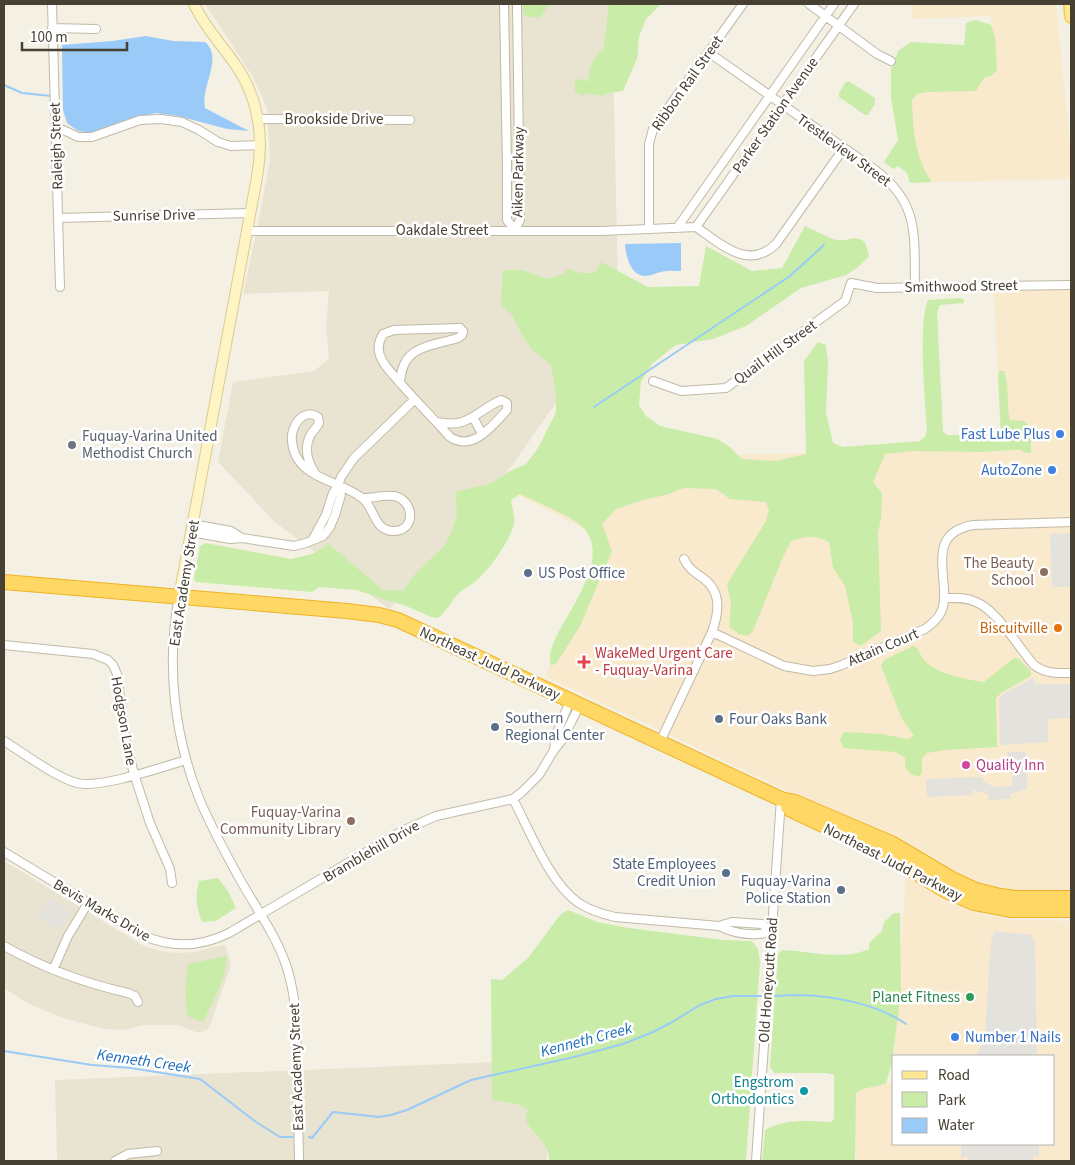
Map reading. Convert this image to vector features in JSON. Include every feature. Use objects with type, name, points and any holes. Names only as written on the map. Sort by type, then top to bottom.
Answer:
[{"type":"highway","name":"Northeast Judd Parkway","points":[[4,582],[379,615],[410,625],[781,799],[795,802],[891,843],[964,885],[987,893],[1016,898],[1071,898]]},
{"type":"highway","name":"Northeast Judd Parkway","points":[[781,799],[791,810],[887,855],[960,898],[997,908],[1039,911],[1071,910]]},
{"type":"highway","points":[[934,883],[948,885],[956,889],[961,889],[964,885]]},
{"type":"main road","points":[[1070,4],[1071,17]]},
{"type":"street","name":"Raleigh Street","points":[[52,4],[60,287]]},
{"type":"street","name":"East Academy Street","points":[[194,4],[207,26],[243,76],[259,119],[261,145],[260,160],[179,597],[174,633],[173,676],[178,720],[186,760],[198,797],[213,828],[273,935],[286,963],[296,1014],[299,1161]]},
{"type":"street","name":"Aiken Parkway","points":[[504,4],[507,220],[515,230],[520,220],[517,4]]},
{"type":"street","name":"Ribbon Rail Street","points":[[650,228],[650,137],[658,121],[743,4]]},
{"type":"street","points":[[808,4],[891,62]]},
{"type":"street","name":"Parker Station Avenue","points":[[677,228],[834,4]]},
{"type":"street","name":"Parker Station Avenue","points":[[696,227],[854,4]]},
{"type":"street","points":[[52,28],[96,29]]},
{"type":"street","name":"Trestleview Street","points":[[708,52],[844,148],[895,187],[906,204],[913,226],[915,287]]},
{"type":"street","points":[[55,126],[78,137],[92,137],[140,120],[162,119],[182,122],[218,142],[232,146],[261,145]]},
{"type":"street","name":"Brookside Drive","points":[[259,119],[410,120]]},
{"type":"street","points":[[696,227],[739,254],[750,257],[763,254],[776,244],[844,148]]},
{"type":"street","name":"Sunrise Drive","points":[[58,218],[250,213]]},
{"type":"street","name":"Oakdale Street","points":[[247,231],[601,231],[696,227]]},
{"type":"street","name":"Smithwood Street","points":[[851,284],[866,287],[1071,285]]},
{"type":"street","name":"Quail Hill Street","points":[[653,381],[681,391],[726,388],[845,301],[851,284]]},
{"type":"street","points":[[400,383],[403,364],[409,355],[425,346],[458,338],[462,336],[463,331],[460,328],[389,331],[383,334],[378,344],[382,360],[400,383],[414,400],[450,436],[462,442],[475,440],[482,434],[507,410],[507,403],[501,400],[459,424],[437,422]]},
{"type":"street","points":[[421,329],[425,346]]},
{"type":"street","points":[[191,528],[231,531],[242,538],[294,546],[314,539],[326,515],[340,477],[354,458],[414,400]]},
{"type":"street","points":[[316,475],[309,466],[306,455],[310,434],[319,423],[318,416],[307,414],[301,417],[294,428],[291,440],[294,455],[305,468],[316,475],[363,498],[394,496],[403,500],[409,507],[410,516],[408,523],[403,530],[394,532],[384,530],[377,523],[363,498]]},
{"type":"street","points":[[473,417],[482,434]]},
{"type":"street","name":"Attain Court","points":[[712,632],[784,666],[805,671],[823,670],[842,665],[925,629],[933,623],[942,612],[944,598],[943,548],[948,536],[959,527],[1071,522]]},
{"type":"street","points":[[660,742],[718,616],[717,598],[709,584],[694,573],[684,558]]},
{"type":"street","points":[[944,598],[967,599],[983,605],[995,616],[1040,670],[1051,673],[1071,673]]},
{"type":"street","name":"Hodgson Lane","points":[[4,645],[93,654],[110,662],[115,669],[119,680],[123,721],[134,774],[150,823],[170,869],[172,883]]},
{"type":"street","name":"Bramblehill Drive","points":[[260,914],[422,821],[513,798],[532,784],[539,775],[554,750],[556,735],[575,703]]},
{"type":"street","points":[[4,741],[58,774],[78,783],[98,784],[186,760]]},
{"type":"street","points":[[513,798],[552,874],[562,888],[580,904],[615,917],[719,926],[731,932],[761,934],[771,932]]},
{"type":"street","name":"Old Honeycutt Road","points":[[756,1161],[781,799]]},
{"type":"street","name":"Bevis Marks Drive","points":[[4,852],[142,936],[156,941],[173,944],[197,944],[214,939],[260,914]]},
{"type":"street","points":[[53,970],[68,936],[88,903]]},
{"type":"street","points":[[4,946],[53,970],[90,984],[128,993],[134,996],[138,1002]]},
{"type":"street","points":[[115,1161],[128,1154],[157,1151]]},
{"type":"shaded area","points":[[205,4],[635,4],[612,20],[618,282],[565,390],[456,545],[389,609],[275,522],[218,462],[233,382],[314,371],[329,359],[326,327],[329,291],[243,294],[270,159],[267,108],[253,77]]},
{"type":"shaded area","points":[[912,4],[1056,4],[1070,144],[1071,179],[932,182],[924,171],[918,153],[912,124],[912,100],[922,83],[993,70],[991,16],[912,19]]},
{"type":"shaded area","points":[[1071,290],[1071,891],[1023,892],[989,888],[974,882],[809,801],[545,676],[606,540],[511,491],[530,463],[1001,445],[994,291]]},
{"type":"shaded area","points":[[1071,533],[1071,587],[1052,587],[1050,534]]},
{"type":"shaded area","points":[[1033,678],[1036,684],[1071,684],[1071,718],[1048,719],[1048,742],[1000,745],[999,699],[1003,694]]},
{"type":"shaded area","points":[[1007,752],[1026,752],[1027,789],[1010,794],[1010,799],[989,800],[988,794],[973,790],[973,795],[927,797],[926,779],[982,777],[983,781],[994,787],[1011,786],[1014,773],[1008,773]]},
{"type":"shaded area","points":[[4,861],[144,946],[160,951],[177,953],[195,952],[222,945],[226,946],[231,965],[209,1028],[203,1032],[196,1032],[178,1025],[145,1025],[123,1030],[105,1029],[66,1019],[29,1004],[4,988]]},
{"type":"shaded area","points":[[906,874],[945,898],[987,915],[1015,920],[1071,921],[1071,1161],[856,1161],[853,1088],[892,1082],[892,1145],[1055,1145],[1055,1055],[894,1055]]},
{"type":"shaded area","points":[[49,899],[71,912],[60,930],[38,917]]},
{"type":"shaded area","points":[[995,931],[1032,935],[1031,940],[1035,940],[1037,1055],[976,1055],[985,1037],[992,935],[994,936]]},
{"type":"shaded area","points":[[545,1060],[547,1161],[57,1161],[55,1080]]},
{"type":"shaded area","points":[[961,1145],[1039,1145],[1039,1158],[1034,1156],[1032,1161],[969,1161],[966,1156],[961,1159]]},
{"type":"green space","points":[[523,4],[548,4],[542,15],[536,18],[523,14]]},
{"type":"green space","points":[[608,4],[623,6],[626,4],[661,4],[646,19],[639,37],[637,59],[623,91],[608,93],[603,96],[586,93],[582,96],[575,92],[575,80],[582,79],[588,82],[592,63],[604,48]]},
{"type":"green space","points":[[976,20],[991,25],[995,36],[997,70],[991,76],[984,78],[976,91],[928,92],[917,94],[912,100],[914,133],[918,154],[932,182],[910,183],[907,173],[898,166],[893,169],[884,162],[898,140],[891,98],[891,68],[899,50],[911,42],[964,45],[966,23]]},
{"type":"green space","points":[[848,81],[875,98],[875,104],[868,115],[865,115],[839,97],[839,93]]},
{"type":"green space","points":[[805,226],[835,240],[854,238],[861,240],[865,242],[869,256],[857,268],[846,275],[801,288],[746,326],[713,339],[676,345],[653,363],[641,382],[639,405],[646,416],[660,426],[718,439],[742,459],[776,461],[806,454],[804,361],[818,342],[826,345],[828,363],[826,413],[833,443],[843,447],[920,441],[925,437],[927,430],[923,325],[928,300],[961,298],[964,300],[964,303],[940,305],[937,312],[943,431],[947,435],[1001,434],[998,377],[999,371],[1004,371],[1007,383],[1010,420],[1023,421],[1028,424],[1031,443],[1031,453],[1025,453],[1021,450],[1009,450],[982,452],[913,451],[885,454],[873,482],[882,493],[881,519],[878,533],[881,631],[861,646],[853,642],[853,622],[845,586],[833,568],[829,542],[815,537],[805,537],[791,541],[753,631],[748,636],[739,634],[729,627],[731,604],[727,584],[766,521],[769,510],[766,502],[730,499],[716,489],[684,488],[616,509],[602,524],[612,551],[580,626],[556,664],[551,665],[551,653],[556,638],[585,584],[591,565],[592,547],[586,531],[581,526],[566,516],[520,494],[511,500],[514,523],[509,538],[499,554],[481,576],[454,598],[438,618],[356,590],[319,587],[312,592],[196,582],[194,579],[200,546],[206,543],[291,559],[312,554],[329,544],[383,590],[403,591],[415,574],[445,545],[457,514],[455,493],[490,484],[510,471],[526,464],[538,448],[556,412],[556,395],[551,365],[532,350],[512,315],[501,305],[503,270],[522,270],[548,279],[563,274],[568,269],[582,273],[595,273],[601,262],[648,287],[699,286],[706,246],[752,271],[782,268]]},
{"type":"green space","points":[[913,646],[917,648],[928,664],[943,672],[969,680],[984,682],[1014,658],[1019,659],[1031,671],[1031,676],[1001,693],[996,698],[997,747],[927,753],[922,758],[922,772],[919,777],[910,774],[905,766],[905,758],[895,752],[843,748],[840,739],[844,732],[881,734],[908,739],[914,736],[902,719],[881,666],[884,660]]},
{"type":"green space","points":[[218,878],[228,891],[236,908],[216,921],[202,922],[197,901],[199,881]]},
{"type":"green space","points":[[568,910],[597,922],[629,928],[724,940],[752,941],[758,949],[760,962],[746,1161],[549,1161],[543,1142],[525,1118],[528,1110],[518,1104],[492,1100],[491,979],[502,980],[528,958],[560,915]]},
{"type":"green space","points":[[894,913],[900,913],[901,991],[892,1063],[886,1083],[856,1093],[855,1161],[762,1161],[765,1130],[789,1122],[832,1122],[834,1118],[834,1075],[826,1073],[774,1073],[770,1067],[778,954],[782,950],[837,955],[859,953],[869,949],[869,944],[882,931],[884,922]]},
{"type":"green space","points":[[226,956],[225,972],[222,981],[203,1022],[187,1016],[185,990],[188,964]]},
{"type":"water","points":[[146,36],[173,41],[205,42],[210,49],[212,64],[204,100],[205,108],[249,131],[227,129],[178,116],[156,113],[131,119],[92,133],[78,131],[67,123],[63,110],[62,45]]},
{"type":"water","points":[[681,243],[681,271],[659,272],[649,276],[640,275],[632,269],[626,254],[625,244]]},
{"type":"waterway","points":[[4,85],[22,93],[51,96]]},
{"type":"waterway","points":[[594,407],[790,276],[824,245]]},
{"type":"waterway","name":"Kenneth Creek","points":[[769,996],[800,995],[841,999],[869,1006],[906,1024]]},
{"type":"waterway","name":"Kenneth Creek","points":[[309,1137],[312,1138],[333,1112],[379,1117],[391,1115],[407,1110],[471,1080],[623,1044],[653,1032],[700,1005],[716,999],[733,996],[764,996]]},
{"type":"waterway","name":"Kenneth Creek","points":[[4,1051],[200,1079],[256,1122],[280,1137],[293,1137]]},
{"type":"place","name":"Fast Lube Plus","points":[[1060,434]]},
{"type":"place","name":"Fuquay-Varina United Methodist Church","points":[[72,445]]},
{"type":"place","name":"AutoZone","points":[[1052,470]]},
{"type":"place","name":"The Beauty School","points":[[1044,572]]},
{"type":"place","name":"US Post Office","points":[[528,573]]},
{"type":"place","name":"Biscuitville","points":[[1058,628]]},
{"type":"place","name":"WakeMed Urgent Care - Fuquay-Varina","points":[[584,662]]},
{"type":"place","name":"Four Oaks Bank","points":[[719,719]]},
{"type":"place","name":"Southern Regional Center","points":[[495,727]]},
{"type":"place","name":"Quality Inn","points":[[966,765]]},
{"type":"place","name":"Fuquay-Varina Community Library","points":[[351,821]]},
{"type":"place","name":"State Employees Credit Union","points":[[726,873]]},
{"type":"place","name":"Fuquay-Varina Police Station","points":[[841,890]]},
{"type":"place","name":"Planet Fitness","points":[[970,997]]},
{"type":"place","name":"Number 1 Nails","points":[[955,1037]]},
{"type":"place","name":"Engstrom Orthodontics","points":[[804,1091]]}]
